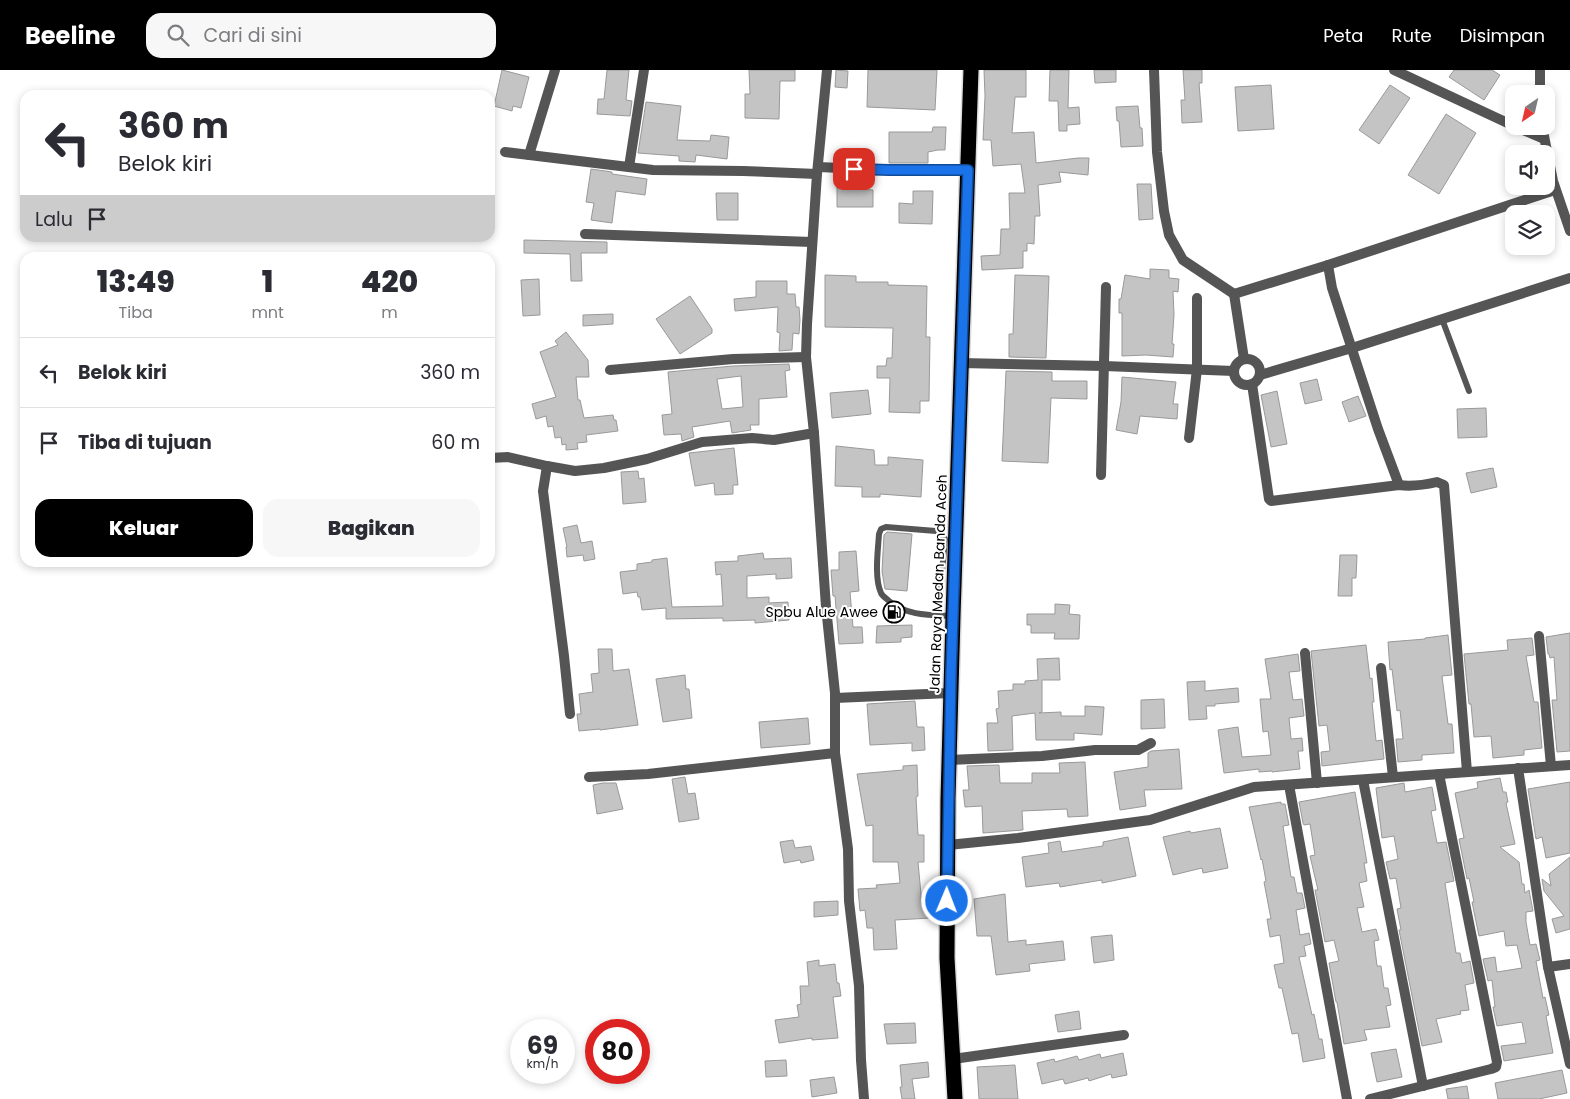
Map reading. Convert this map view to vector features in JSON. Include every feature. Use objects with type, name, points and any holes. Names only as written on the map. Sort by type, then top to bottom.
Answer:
[{"type":"highway","name":"Jalan Raya Medan Banda Aceh","points":[[955,1099],[947,958],[950,693],[945,616],[961,363],[971,70]]},
{"type":"street","points":[[529,155],[556,70]]},
{"type":"street","points":[[629,167],[644,70]]},
{"type":"street","points":[[827,70],[817,171],[806,357],[835,698],[835,753],[848,849],[848,901],[859,986],[864,1099]]},
{"type":"street","points":[[1154,70],[1157,152],[1164,211],[1169,235],[1182,260],[1234,294],[1244,359]]},
{"type":"street","points":[[1394,70],[1505,122]]},
{"type":"street","points":[[1540,70],[1540,85]]},
{"type":"street","points":[[1535,135],[1544,139]]},
{"type":"street","points":[[1543,135],[1545,145]]},
{"type":"street","points":[[505,152],[653,170],[968,170]]},
{"type":"street","points":[[1555,190],[1570,231]]},
{"type":"street","points":[[1234,294],[1540,195]]},
{"type":"street","points":[[585,234],[812,242]]},
{"type":"street","points":[[1328,264],[1332,288],[1378,429],[1399,485]]},
{"type":"street","points":[[1260,375],[1352,348],[1570,278]]},
{"type":"street","points":[[1101,475],[1106,288]]},
{"type":"street","points":[[1189,438],[1196,369],[1197,298]]},
{"type":"street","points":[[610,370],[733,359],[806,357]]},
{"type":"street","points":[[1244,359],[1253,360],[1259,366],[1260,375],[1252,384],[1244,385],[1234,376],[1234,372],[1237,363],[1244,359]]},
{"type":"street","points":[[961,363],[1196,369],[1234,372]]},
{"type":"street","points":[[1252,384],[1271,501],[1399,485],[1409,487],[1438,482],[1444,485],[1467,772]]},
{"type":"street","points":[[495,458],[508,457],[575,471],[604,468],[647,459],[702,442],[752,438],[774,440],[814,434]]},
{"type":"street","points":[[548,466],[543,491],[570,714]]},
{"type":"street","points":[[1539,636],[1551,766]]},
{"type":"street","points":[[1305,653],[1317,783]]},
{"type":"street","points":[[1381,668],[1393,777]]},
{"type":"street","points":[[835,698],[950,693]]},
{"type":"street","points":[[949,760],[1042,756],[1095,750],[1138,750],[1151,743]]},
{"type":"street","points":[[589,777],[648,774],[835,753]]},
{"type":"street","points":[[948,845],[1018,838],[1150,820],[1254,787],[1570,765]]},
{"type":"street","points":[[1518,768],[1548,967],[1570,1064]]},
{"type":"street","points":[[1370,1099],[1496,1067],[1497,1062],[1439,774]]},
{"type":"street","points":[[1363,780],[1423,1086]]},
{"type":"street","points":[[1289,785],[1347,1099]]},
{"type":"street","points":[[1548,967],[1570,964]]},
{"type":"street","points":[[953,1059],[1124,1035]]},
{"type":"lane","points":[[1442,318],[1468,391]]},
{"type":"lane","points":[[881,529],[941,532],[945,539],[945,616],[913,613],[904,610],[881,594],[878,580],[879,534],[881,529]]},
{"type":"building","points":[[502,70],[529,77],[521,108],[513,106],[512,111],[495,106]]},
{"type":"building","points":[[607,70],[629,70],[626,100],[632,101],[630,116],[597,114],[598,99],[604,99]]},
{"type":"building","points":[[749,70],[795,70],[795,81],[780,81],[779,119],[745,118],[745,94],[750,94]]},
{"type":"building","points":[[836,70],[848,71],[847,88],[835,87]]},
{"type":"building","points":[[868,70],[937,70],[935,110],[867,107]]},
{"type":"building","points":[[984,70],[1026,70],[1026,97],[1015,97],[1012,133],[1034,132],[1036,163],[1089,158],[1088,175],[1059,172],[1061,182],[1038,185],[1040,216],[1035,216],[1034,244],[1027,243],[1027,251],[1023,251],[1023,268],[982,270],[981,256],[1000,255],[1001,229],[1010,229],[1009,193],[1025,193],[1021,164],[993,166],[991,140],[983,140]]},
{"type":"building","points":[[1050,70],[1069,70],[1068,108],[1079,107],[1080,124],[1067,125],[1067,131],[1059,131],[1058,101],[1049,101]]},
{"type":"building","points":[[1094,70],[1116,70],[1116,82],[1095,83]]},
{"type":"building","points":[[1183,70],[1202,70],[1202,83],[1199,83],[1202,122],[1182,123],[1181,100],[1185,100]]},
{"type":"building","points":[[1454,70],[1492,70],[1500,75],[1484,100],[1449,77]]},
{"type":"building","points":[[1271,85],[1274,129],[1238,131],[1235,87]]},
{"type":"building","points":[[1390,85],[1410,98],[1379,144],[1359,130]]},
{"type":"building","points":[[646,102],[681,106],[677,140],[710,141],[711,135],[729,137],[727,159],[696,155],[695,162],[679,161],[679,156],[638,153]]},
{"type":"building","points":[[1138,106],[1143,146],[1121,147],[1116,107]]},
{"type":"building","points":[[1446,114],[1476,133],[1439,194],[1408,175]]},
{"type":"building","points":[[933,127],[946,127],[945,150],[928,152],[928,163],[889,163],[889,132],[932,132]]},
{"type":"building","points":[[591,169],[647,179],[645,195],[616,191],[612,223],[591,220],[594,203],[586,202]]},
{"type":"building","points":[[837,183],[853,183],[853,189],[873,190],[873,207],[837,207]]},
{"type":"building","points":[[1137,184],[1151,184],[1153,219],[1139,220]]},
{"type":"building","points":[[913,191],[933,191],[932,224],[899,223],[899,203],[913,204]]},
{"type":"building","points":[[716,193],[738,193],[738,220],[717,220]]},
{"type":"building","points":[[524,240],[607,242],[607,253],[581,253],[582,281],[571,281],[570,254],[524,253]]},
{"type":"building","points":[[1150,269],[1169,270],[1169,278],[1179,279],[1178,292],[1173,291],[1173,357],[1122,356],[1122,313],[1119,313],[1119,299],[1121,299],[1125,275],[1150,279]]},
{"type":"building","points":[[825,275],[856,276],[856,282],[888,282],[888,285],[927,286],[926,337],[930,337],[929,401],[920,401],[920,413],[889,412],[890,378],[877,378],[877,366],[886,366],[887,358],[892,358],[893,328],[825,327]]},
{"type":"building","points":[[1015,275],[1049,276],[1046,358],[1009,357],[1009,334],[1013,334]]},
{"type":"building","points":[[539,279],[540,315],[523,316],[521,280]]},
{"type":"building","points":[[756,281],[787,281],[787,294],[795,294],[800,320],[799,334],[793,333],[792,350],[779,351],[780,333],[777,332],[778,307],[735,311],[734,299],[756,297]]},
{"type":"building","points":[[690,296],[712,329],[712,333],[680,354],[656,319]]},
{"type":"building","points":[[613,314],[613,324],[583,326],[583,315]]},
{"type":"building","points":[[566,332],[588,360],[589,377],[576,377],[578,400],[580,400],[584,418],[613,415],[618,431],[586,435],[587,442],[577,443],[578,449],[566,450],[566,444],[562,445],[561,437],[555,438],[553,426],[548,427],[546,416],[536,419],[532,404],[556,397],[540,352],[558,345],[555,341]]},
{"type":"building","points":[[789,364],[790,370],[785,371],[787,397],[759,399],[759,425],[750,425],[751,430],[732,433],[730,421],[692,427],[694,437],[682,441],[681,434],[664,435],[662,415],[672,414],[668,372],[733,366]],"holes":[[[741,376],[743,407],[722,409],[717,379]]]},
{"type":"building","points":[[1006,371],[1052,372],[1052,381],[1087,381],[1087,399],[1051,398],[1048,463],[1002,461]]},
{"type":"building","points":[[1122,377],[1176,382],[1173,404],[1178,404],[1177,419],[1140,416],[1137,434],[1116,430],[1121,402]]},
{"type":"building","points":[[1317,379],[1322,400],[1305,404],[1300,383]]},
{"type":"building","points":[[868,390],[871,414],[832,418],[830,393]]},
{"type":"building","points":[[1277,391],[1287,444],[1271,447],[1261,395]]},
{"type":"building","points":[[1358,396],[1366,416],[1349,422],[1342,402]]},
{"type":"building","points":[[1486,408],[1487,437],[1458,438],[1457,409]]},
{"type":"building","points":[[836,446],[874,450],[875,465],[888,465],[888,457],[923,460],[921,497],[880,494],[880,497],[862,497],[862,487],[835,486]]},
{"type":"building","points":[[734,448],[738,485],[733,485],[733,494],[715,495],[714,483],[695,486],[689,453]]},
{"type":"building","points":[[1493,468],[1497,487],[1471,493],[1466,473]]},
{"type":"building","points":[[638,471],[639,479],[644,478],[646,502],[623,504],[621,472]]},
{"type":"building","points":[[577,525],[581,543],[592,541],[595,559],[584,561],[583,555],[567,557],[563,528]]},
{"type":"building","points":[[887,532],[912,534],[907,591],[885,589],[882,571],[884,535]]},
{"type":"building","points":[[856,551],[859,591],[850,592],[853,627],[862,627],[863,643],[839,644],[831,570],[839,570],[839,552]]},
{"type":"building","points":[[763,553],[764,559],[791,558],[792,578],[776,579],[776,574],[747,576],[747,598],[769,597],[769,603],[788,602],[789,620],[755,623],[755,620],[723,621],[723,618],[666,619],[666,608],[642,610],[640,597],[638,597],[637,592],[623,594],[620,572],[637,570],[637,564],[667,558],[672,607],[723,606],[721,574],[716,575],[715,562],[738,561],[738,556]]},
{"type":"building","points":[[1340,555],[1357,555],[1356,578],[1352,578],[1352,596],[1338,596]]},
{"type":"building","points":[[1055,604],[1070,605],[1069,614],[1080,615],[1079,639],[1054,639],[1055,633],[1031,633],[1031,625],[1027,625],[1027,614],[1055,614]]},
{"type":"building","points":[[912,625],[912,637],[901,638],[901,642],[876,643],[877,626]]},
{"type":"building","points":[[1570,633],[1570,751],[1557,752],[1552,700],[1557,700],[1554,657],[1550,658],[1548,654],[1546,637]]},
{"type":"building","points":[[1448,635],[1452,675],[1442,676],[1448,724],[1452,724],[1454,753],[1422,755],[1422,760],[1398,762],[1396,739],[1403,739],[1400,710],[1397,711],[1392,669],[1390,670],[1388,642]]},
{"type":"building","points":[[1532,638],[1534,655],[1526,656],[1534,702],[1538,702],[1542,748],[1524,750],[1524,755],[1493,758],[1491,736],[1474,737],[1464,654],[1508,650],[1507,640]]},
{"type":"building","points":[[1366,645],[1370,679],[1372,678],[1374,702],[1372,702],[1376,741],[1382,740],[1384,759],[1322,766],[1321,752],[1330,751],[1327,725],[1319,726],[1311,651]]},
{"type":"building","points":[[598,649],[612,649],[613,671],[629,669],[638,725],[579,731],[577,714],[581,714],[579,694],[593,692],[591,674],[599,673]]},
{"type":"building","points":[[1298,654],[1300,671],[1289,672],[1293,700],[1302,699],[1304,716],[1289,718],[1291,739],[1302,738],[1303,751],[1298,751],[1300,769],[1259,772],[1259,769],[1224,773],[1218,730],[1238,727],[1242,757],[1271,755],[1268,731],[1263,732],[1260,699],[1271,699],[1265,659]]},
{"type":"building","points":[[1059,658],[1060,680],[1042,680],[1042,712],[1039,713],[1061,712],[1061,716],[1085,716],[1085,706],[1104,707],[1102,735],[1074,733],[1074,740],[1036,740],[1035,713],[1012,716],[1013,750],[988,751],[987,723],[998,723],[996,709],[999,708],[998,691],[1013,690],[1013,684],[1025,684],[1025,681],[1038,680],[1037,659]]},
{"type":"building","points":[[685,675],[686,689],[689,689],[692,718],[663,722],[656,679]]},
{"type":"building","points":[[1205,681],[1205,691],[1238,688],[1239,702],[1206,706],[1207,719],[1189,720],[1187,682]]},
{"type":"building","points":[[1164,699],[1165,728],[1141,729],[1141,700]]},
{"type":"building","points":[[915,701],[917,727],[924,727],[925,750],[912,751],[912,743],[870,745],[867,704]]},
{"type":"building","points":[[808,718],[810,744],[761,748],[759,722]]},
{"type":"building","points":[[1179,749],[1182,789],[1144,790],[1146,806],[1120,810],[1114,772],[1148,767],[1148,753],[1151,751]]},
{"type":"building","points":[[1085,762],[1088,816],[1068,817],[1067,809],[1022,811],[1023,830],[983,833],[982,806],[965,807],[963,790],[969,790],[967,766],[999,765],[1000,783],[1032,783],[1032,773],[1060,773],[1059,763]]},
{"type":"building","points":[[917,765],[918,835],[924,835],[924,862],[918,862],[922,905],[930,905],[931,918],[895,920],[897,949],[874,950],[873,928],[867,928],[865,910],[860,911],[858,889],[877,888],[876,885],[900,883],[898,862],[873,862],[873,825],[866,826],[857,774],[903,770],[903,766]]},
{"type":"building","points":[[685,777],[688,794],[695,793],[699,819],[679,822],[672,779]]},
{"type":"building","points":[[1500,778],[1503,792],[1506,792],[1508,802],[1506,803],[1515,844],[1500,847],[1519,862],[1525,893],[1529,890],[1533,911],[1526,912],[1526,922],[1530,945],[1536,944],[1540,960],[1536,961],[1543,998],[1545,997],[1549,1015],[1546,1016],[1553,1053],[1504,1061],[1501,1046],[1526,1043],[1522,1022],[1497,1026],[1493,1007],[1495,1007],[1492,980],[1488,981],[1483,959],[1495,957],[1497,972],[1522,968],[1517,945],[1506,946],[1504,931],[1479,936],[1472,902],[1474,902],[1459,839],[1464,838],[1455,793],[1478,788],[1477,782]]},
{"type":"building","points":[[1570,782],[1570,853],[1546,858],[1542,837],[1536,839],[1528,789]]},
{"type":"building","points":[[616,783],[623,809],[597,814],[593,785]]},
{"type":"building","points":[[1404,783],[1405,792],[1432,787],[1436,810],[1431,811],[1437,843],[1446,842],[1454,881],[1445,883],[1456,953],[1460,953],[1462,963],[1470,961],[1474,983],[1465,985],[1469,1010],[1460,1011],[1461,1014],[1436,1019],[1442,1042],[1422,1046],[1399,930],[1401,930],[1397,909],[1401,908],[1396,878],[1390,879],[1386,862],[1398,859],[1394,836],[1382,838],[1376,788]]},
{"type":"building","points":[[1355,792],[1367,863],[1364,863],[1367,881],[1359,883],[1364,907],[1357,908],[1362,932],[1376,929],[1379,940],[1374,941],[1377,966],[1381,966],[1384,988],[1388,988],[1391,1005],[1386,1006],[1390,1027],[1364,1030],[1367,1040],[1344,1044],[1329,963],[1339,961],[1334,940],[1325,942],[1315,890],[1318,890],[1310,856],[1315,855],[1310,824],[1304,825],[1303,823],[1299,802]]},
{"type":"building","points":[[1281,802],[1281,804],[1285,804],[1289,825],[1283,826],[1291,877],[1294,877],[1297,893],[1302,893],[1305,908],[1296,910],[1300,935],[1309,933],[1311,944],[1304,946],[1306,956],[1299,957],[1312,1015],[1314,1014],[1319,1039],[1322,1039],[1325,1058],[1303,1062],[1298,1033],[1292,1034],[1282,988],[1279,988],[1274,965],[1284,963],[1280,935],[1270,937],[1267,919],[1271,919],[1264,882],[1266,881],[1249,807]]},
{"type":"building","points":[[1220,828],[1228,868],[1203,873],[1202,868],[1173,875],[1163,837],[1190,831],[1191,833]]},
{"type":"building","points":[[1128,837],[1136,876],[1102,883],[1102,880],[1060,887],[1059,883],[1026,887],[1022,857],[1049,853],[1048,843],[1060,841],[1062,852],[1103,846],[1103,842]]},
{"type":"building","points":[[793,840],[795,848],[811,846],[814,860],[801,863],[800,860],[784,863],[780,842]]},
{"type":"building","points":[[1570,857],[1570,929],[1556,933],[1552,919],[1564,916],[1544,891],[1542,879],[1551,886],[1549,874]]},
{"type":"building","points":[[1005,894],[1008,942],[1026,940],[1026,945],[1063,941],[1065,960],[1029,964],[1030,971],[996,975],[991,936],[977,936],[974,899]]},
{"type":"building","points":[[838,901],[838,915],[814,917],[814,902]]},
{"type":"building","points":[[1112,935],[1114,960],[1094,963],[1091,937]]},
{"type":"building","points":[[819,960],[819,966],[835,964],[837,983],[839,983],[841,996],[833,997],[838,1038],[812,1040],[812,1038],[779,1043],[775,1020],[799,1017],[797,1005],[801,1004],[800,986],[809,986],[807,962]]},
{"type":"building","points":[[1079,1011],[1081,1029],[1058,1032],[1055,1015]]},
{"type":"building","points":[[915,1023],[916,1043],[887,1044],[884,1024]]},
{"type":"building","points":[[1396,1049],[1402,1077],[1377,1082],[1371,1053]]},
{"type":"building","points":[[1123,1053],[1127,1075],[1112,1078],[1111,1074],[1089,1081],[1088,1078],[1065,1084],[1063,1079],[1042,1084],[1037,1063],[1054,1059],[1055,1062],[1077,1056],[1079,1060],[1100,1054],[1101,1058]]},
{"type":"building","points":[[786,1060],[787,1076],[766,1077],[765,1061]]},
{"type":"building","points":[[928,1062],[929,1077],[912,1079],[915,1099],[902,1099],[900,1065]]},
{"type":"building","points":[[1015,1065],[1018,1099],[979,1099],[977,1067]]},
{"type":"building","points":[[1562,1070],[1567,1093],[1539,1099],[1498,1099],[1495,1083]]},
{"type":"building","points":[[834,1077],[837,1093],[812,1097],[810,1080]]},
{"type":"building","points":[[1467,1086],[1469,1099],[1448,1099],[1446,1089]]},
{"type":"place","name":"Spbu Alue Awee","points":[[894,612]]},
{"type":"route","points":[[854,169],[968,170],[951,674],[947,901]]}]
